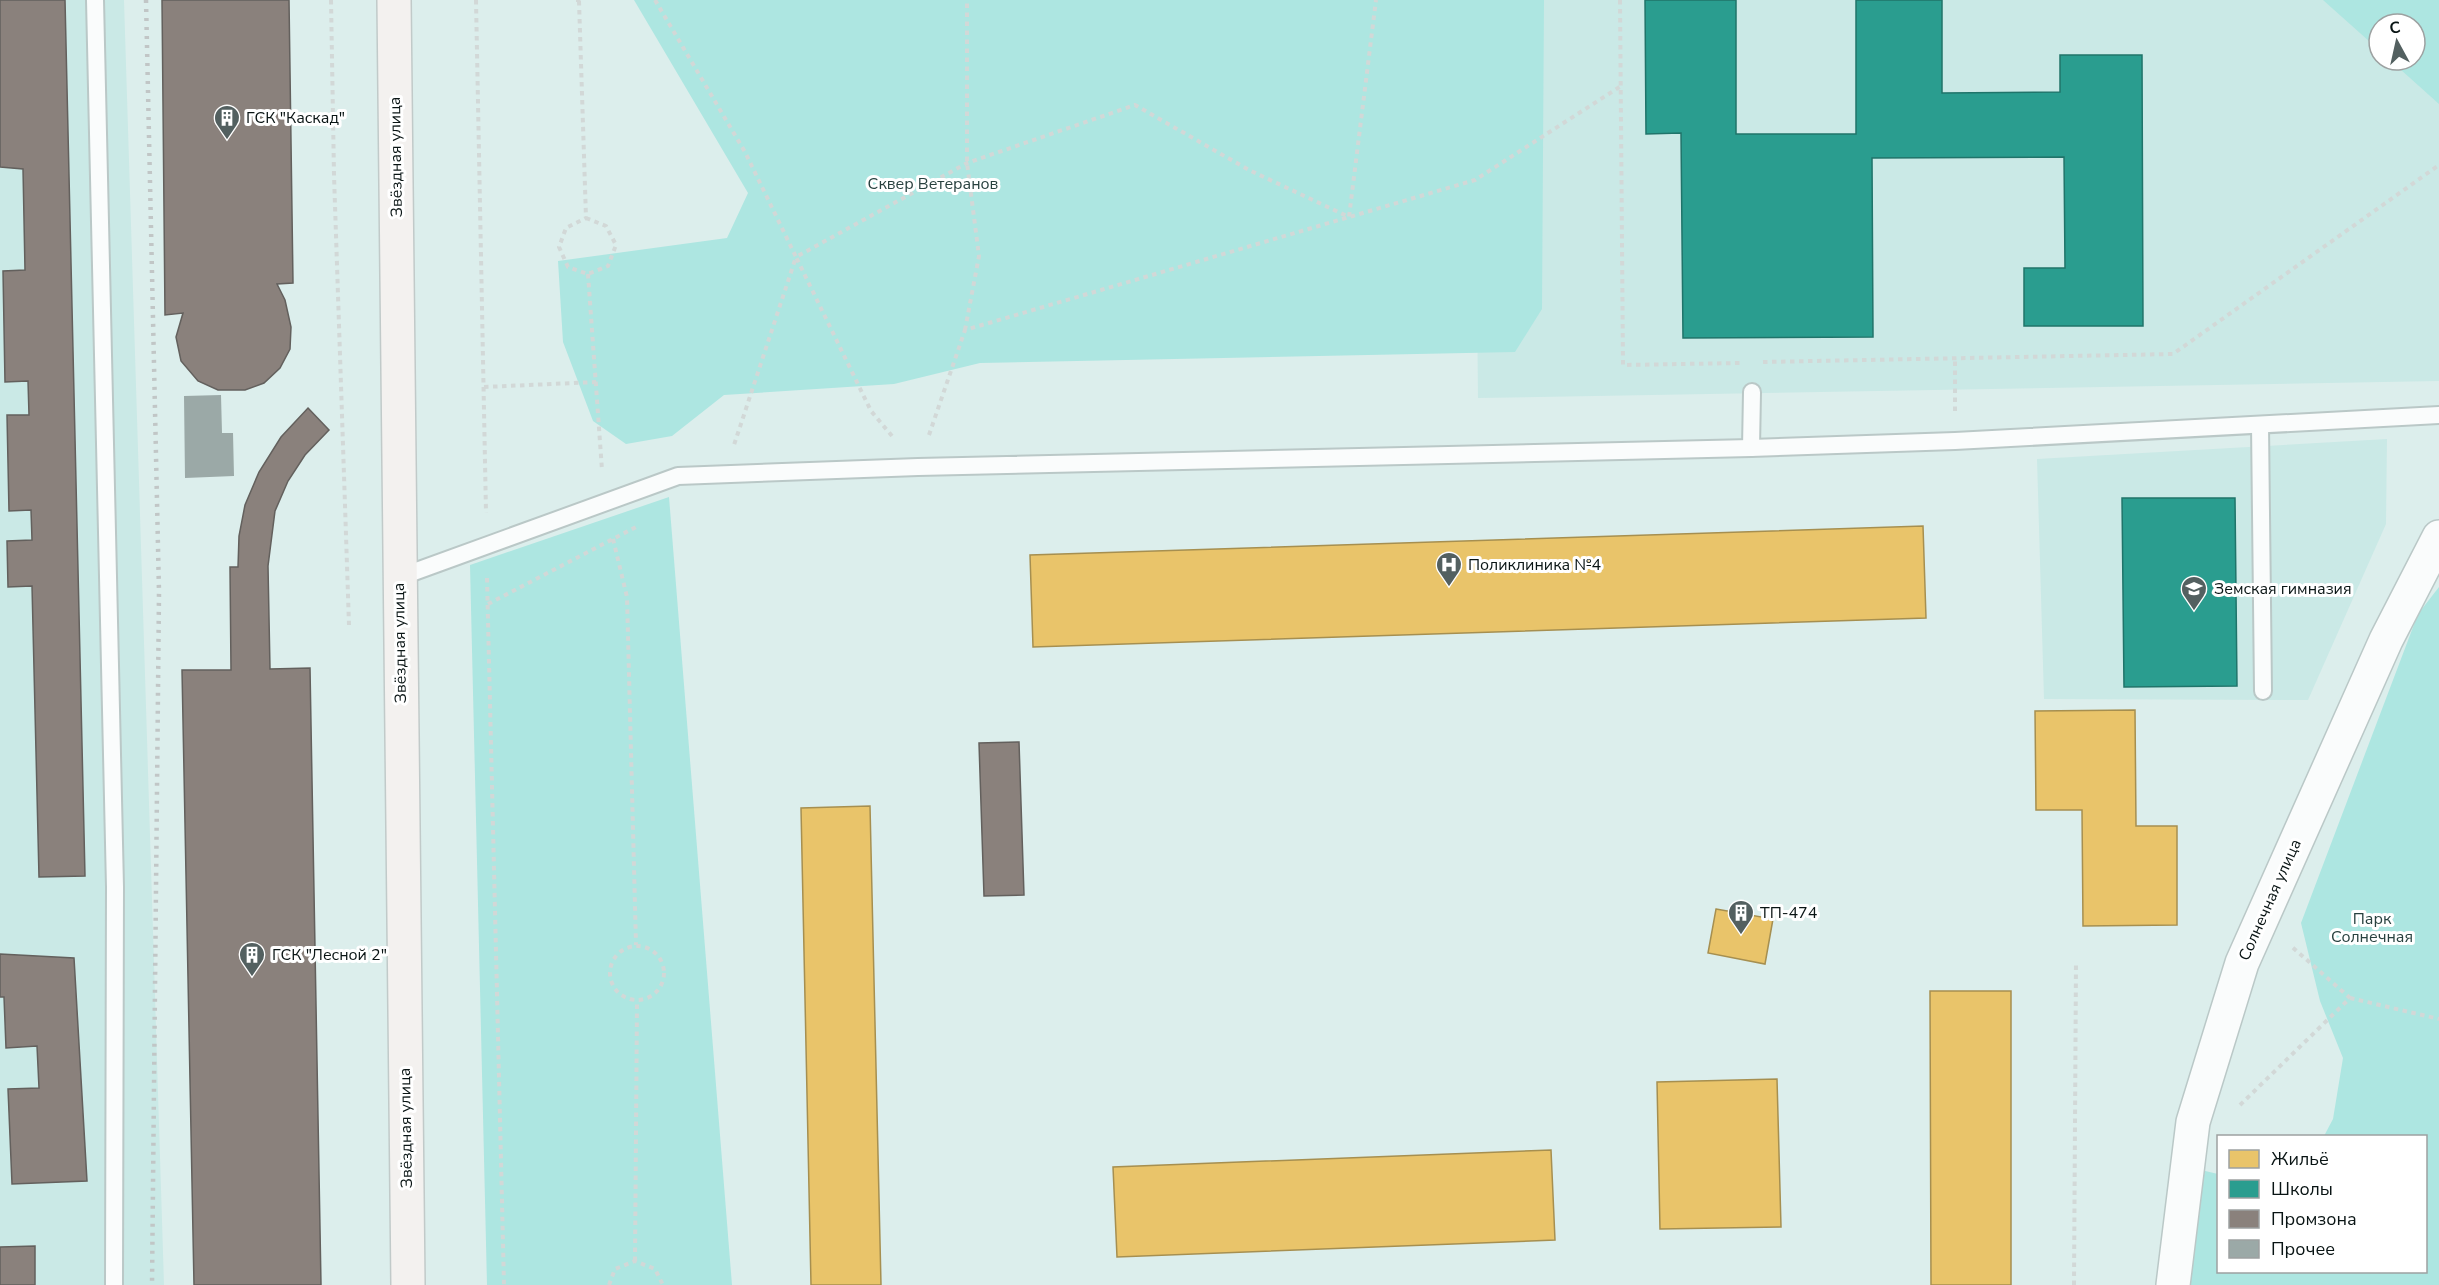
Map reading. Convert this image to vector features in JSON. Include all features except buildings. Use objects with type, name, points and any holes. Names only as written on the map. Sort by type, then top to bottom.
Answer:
[{"type":"main road","name":"Звёздная улица","points":[[394,0],[408,1285]]},
{"type":"street","name":"Солнечная улица","points":[[2173,1285],[2193,1122],[2242,963],[2385,640],[2439,537]]},
{"type":"lane","points":[[95,0],[115,888],[114,1285]]},
{"type":"lane","points":[[1751,448],[1752,392]]},
{"type":"lane","points":[[400,577],[678,476],[918,467],[1751,448],[1955,441],[2439,415]]},
{"type":"lane","points":[[2260,425],[2263,691]]},
{"type":"path","points":[[331,0],[334,175],[349,625]]},
{"type":"path","points":[[476,0],[486,546],[504,1285]]},
{"type":"path","points":[[579,0],[586,218]]},
{"type":"path","points":[[655,0],[745,152],[871,411],[918,467]]},
{"type":"path","points":[[918,467],[965,330],[979,256],[967,163],[968,0]]},
{"type":"path","points":[[1349,217],[1376,0]]},
{"type":"path","points":[[1620,0],[1623,365],[1742,363]]},
{"type":"path","points":[[965,330],[1476,180],[1621,86]]},
{"type":"path","points":[[724,474],[796,257],[967,163],[1135,105],[1248,170],[1349,217]]},
{"type":"path","points":[[1754,362],[2173,354],[2439,165]]},
{"type":"path","points":[[586,218],[606,226],[616,245],[608,266],[588,274],[568,267],[559,247],[566,228],[586,218]]},
{"type":"path","points":[[588,274],[605,502],[627,597],[636,945]]},
{"type":"path","points":[[1955,358],[1955,441]]},
{"type":"path","points":[[483,387],[596,382]]},
{"type":"path","points":[[488,604],[614,540],[644,522]]},
{"type":"path","points":[[2261,920],[2350,998],[2439,1019]]},
{"type":"path","points":[[636,945],[656,953],[665,973],[657,993],[637,1002],[617,994],[608,974],[616,954],[636,945]]},
{"type":"path","points":[[2074,1285],[2076,962]]},
{"type":"path","points":[[2239,1105],[2350,998]]},
{"type":"path","points":[[635,1260],[637,1002]]},
{"type":"path","points":[[609,1285],[615,1269],[635,1260],[656,1269],[663,1285]]},
{"type":"shaded area","points":[[0,0],[124,0],[164,1285],[0,1285]]},
{"type":"shaded area","points":[[1474,0],[2439,0],[2439,381],[1478,398]]},
{"type":"shaded area","name":"Земская гимназия","points":[[2387,439],[2386,524],[2308,700],[2044,699],[2037,459]]},
{"type":"green space","name":"Сквер Ветеранов","points":[[634,0],[1544,0],[1542,309],[1515,352],[980,363],[894,384],[724,395],[672,436],[626,444],[593,421],[563,342],[558,261],[727,238],[748,193]]},
{"type":"green space","points":[[2323,0],[2439,0],[2439,104],[2403,72],[2427,72],[2427,12],[2367,12],[2367,39]]},
{"type":"green space","points":[[669,497],[732,1285],[487,1285],[470,565]]},
{"type":"green space","name":"Парк Солнечная","points":[[2439,587],[2439,1285],[2188,1285],[2201,1170],[2217,1174],[2217,1273],[2427,1273],[2427,1135],[2325,1135],[2333,1119],[2343,1058],[2320,1001],[2301,923],[2418,614]]},
{"type":"railway","points":[[146,0],[159,592],[152,1285]]},
{"type":"place","name":"ГСК \"Каскад\"","points":[[227,141]]},
{"type":"place","name":"Поликлиника №4","points":[[1449,588]]},
{"type":"place","name":"Земская гимназия","points":[[2194,612]]},
{"type":"place","name":"ТП-474","points":[[1741,936]]},
{"type":"place","name":"ГСК \"Лесной 2\"","points":[[252,978]]}]
